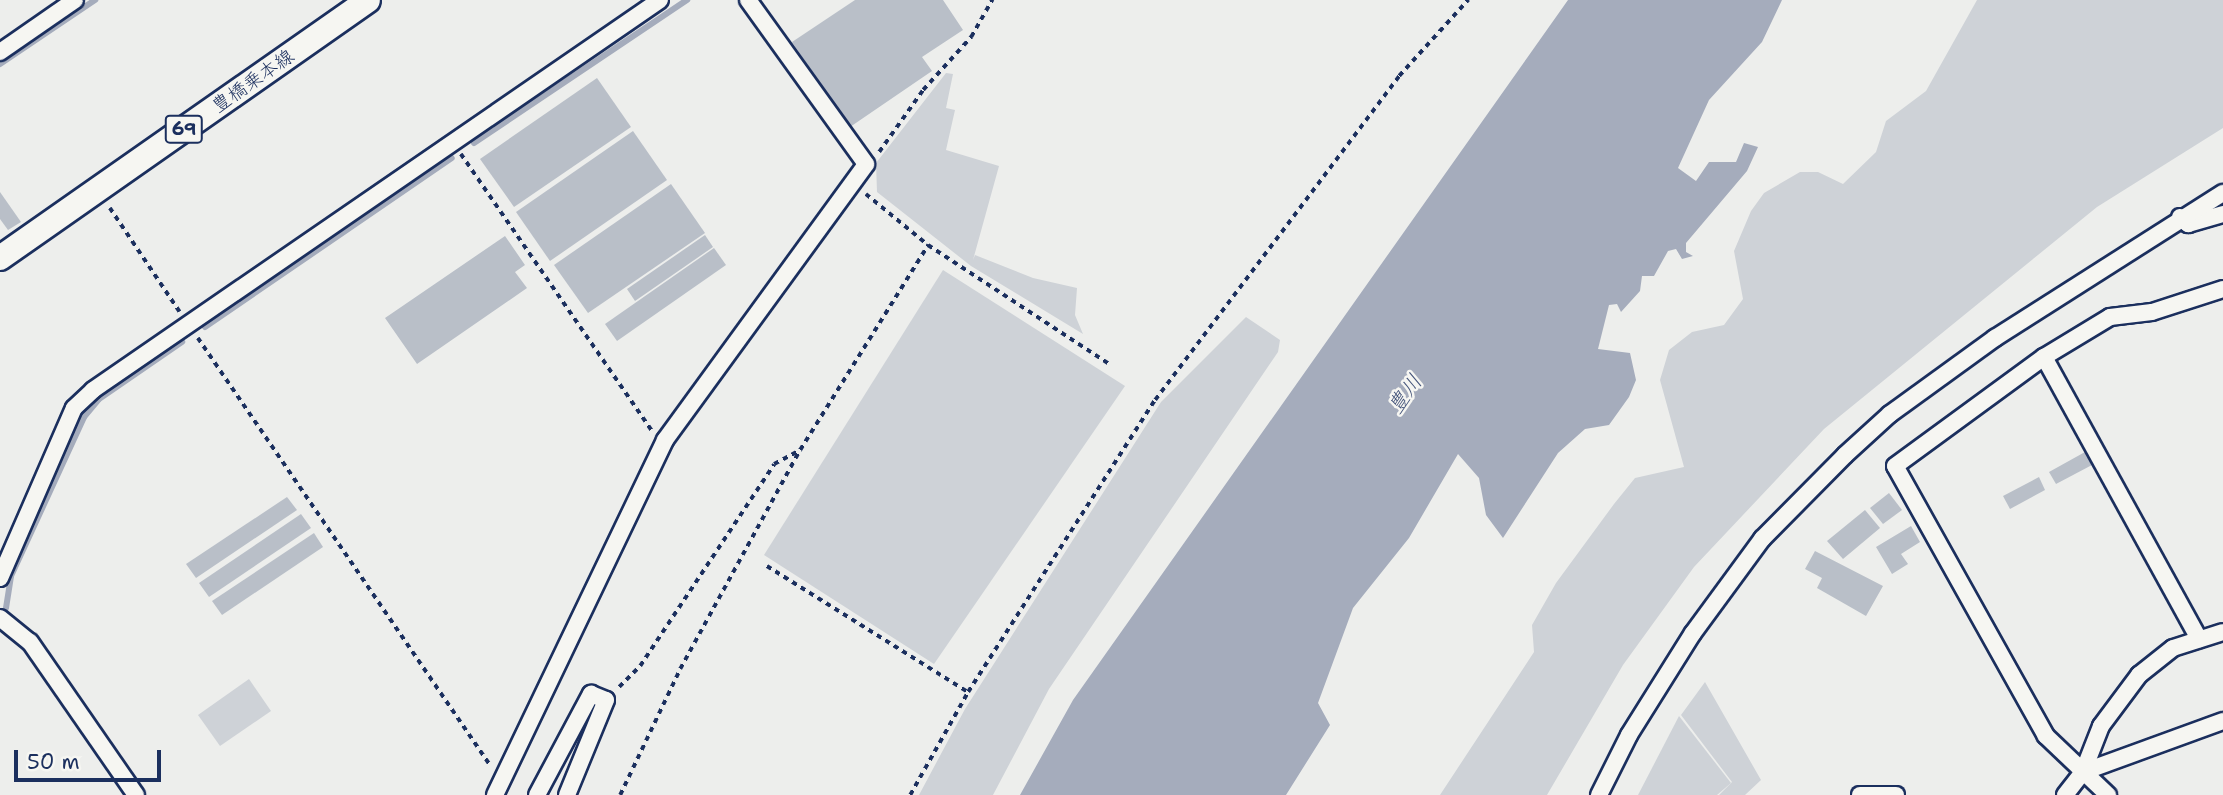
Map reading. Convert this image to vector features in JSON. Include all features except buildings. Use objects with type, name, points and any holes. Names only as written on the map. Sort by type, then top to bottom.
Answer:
[{"type":"main road","name":"豊橋乗本線","points":[[0,258],[368,0]]},
{"type":"street","points":[[0,52],[75,0]]},
{"type":"street","points":[[0,578],[74,408],[188,323],[454,144],[660,0]]},
{"type":"street","points":[[495,795],[665,440],[866,163],[748,0]]},
{"type":"street","points":[[1599,795],[1629,735],[1693,634],[1762,539],[1845,455],[1890,414],[1995,338],[2180,217],[2223,193]]},
{"type":"street","points":[[2180,217],[2188,224],[2223,214]]},
{"type":"street","points":[[2108,795],[2046,736],[1895,466],[2044,357],[2110,317],[2164,309],[2223,289]]},
{"type":"street","points":[[2044,357],[2199,639]]},
{"type":"street","points":[[0,618],[30,642],[136,795]]},
{"type":"street","points":[[2065,795],[2083,772],[2101,726],[2139,674],[2173,648],[2223,632]]},
{"type":"street","points":[[537,795],[598,697]]},
{"type":"street","points":[[567,795],[598,697]]},
{"type":"street","points":[[2083,772],[2223,721]]},
{"type":"street","points":[[1860,795],[1896,795]]},
{"type":"path","points":[[866,163],[950,64],[992,0]]},
{"type":"path","points":[[910,795],[968,692],[1155,400],[1399,76],[1468,0]]},
{"type":"path","points":[[454,144],[653,433],[665,440]]},
{"type":"path","points":[[853,184],[928,245],[1111,365]]},
{"type":"path","points":[[97,190],[491,767],[504,774]]},
{"type":"path","points":[[620,795],[674,682],[800,450],[928,245]]},
{"type":"path","points":[[598,697],[640,666],[774,464],[800,450]]},
{"type":"path","points":[[767,566],[968,692]]},
{"type":"shaded area","points":[[1977,0],[2223,0],[2223,128],[2097,207],[1824,429],[1694,567],[1623,665],[1547,795],[1440,795],[1534,652],[1532,625],[1556,583],[1614,504],[1635,478],[1684,467],[1660,380],[1669,350],[1692,332],[1724,325],[1743,299],[1734,251],[1751,211],[1764,193],[1800,172],[1818,172],[1843,184],[1876,152],[1886,121],[1926,91]]},
{"type":"shaded area","points":[[946,73],[953,74],[946,108],[955,110],[946,150],[999,166],[973,260],[975,255],[1033,278],[1077,288],[1075,315],[1083,334],[971,266],[877,192],[876,163]]},
{"type":"shaded area","points":[[943,270],[1125,386],[934,664],[764,555]]},
{"type":"shaded area","points":[[1246,317],[1280,340],[1278,352],[1049,689],[993,795],[919,795],[965,709],[1161,402]]},
{"type":"shaded area","points":[[249,679],[271,711],[220,746],[198,715]]},
{"type":"shaded area","points":[[1705,682],[1761,780],[1745,795],[1719,795],[1732,782],[1681,715]]},
{"type":"shaded area","points":[[1679,716],[1731,783],[1717,795],[1638,795]]},
{"type":"water","name":"豊川","points":[[1568,0],[1782,0],[1762,42],[1709,100],[1678,168],[1696,181],[1709,162],[1736,162],[1744,143],[1758,147],[1747,171],[1686,243],[1686,252],[1693,256],[1682,259],[1676,249],[1668,251],[1654,276],[1642,276],[1640,291],[1621,312],[1617,304],[1609,305],[1598,349],[1630,353],[1636,380],[1629,397],[1609,425],[1585,429],[1558,453],[1503,538],[1486,515],[1479,478],[1458,454],[1409,538],[1353,608],[1318,703],[1330,725],[1286,795],[1020,795],[1073,700]]},
{"type":"waterway","points":[[0,64],[95,0]]},
{"type":"waterway","points":[[474,143],[687,0]]},
{"type":"waterway","points":[[205,327],[452,158]]},
{"type":"waterway","points":[[6,608],[11,576],[84,417],[99,399],[182,342]]}]
